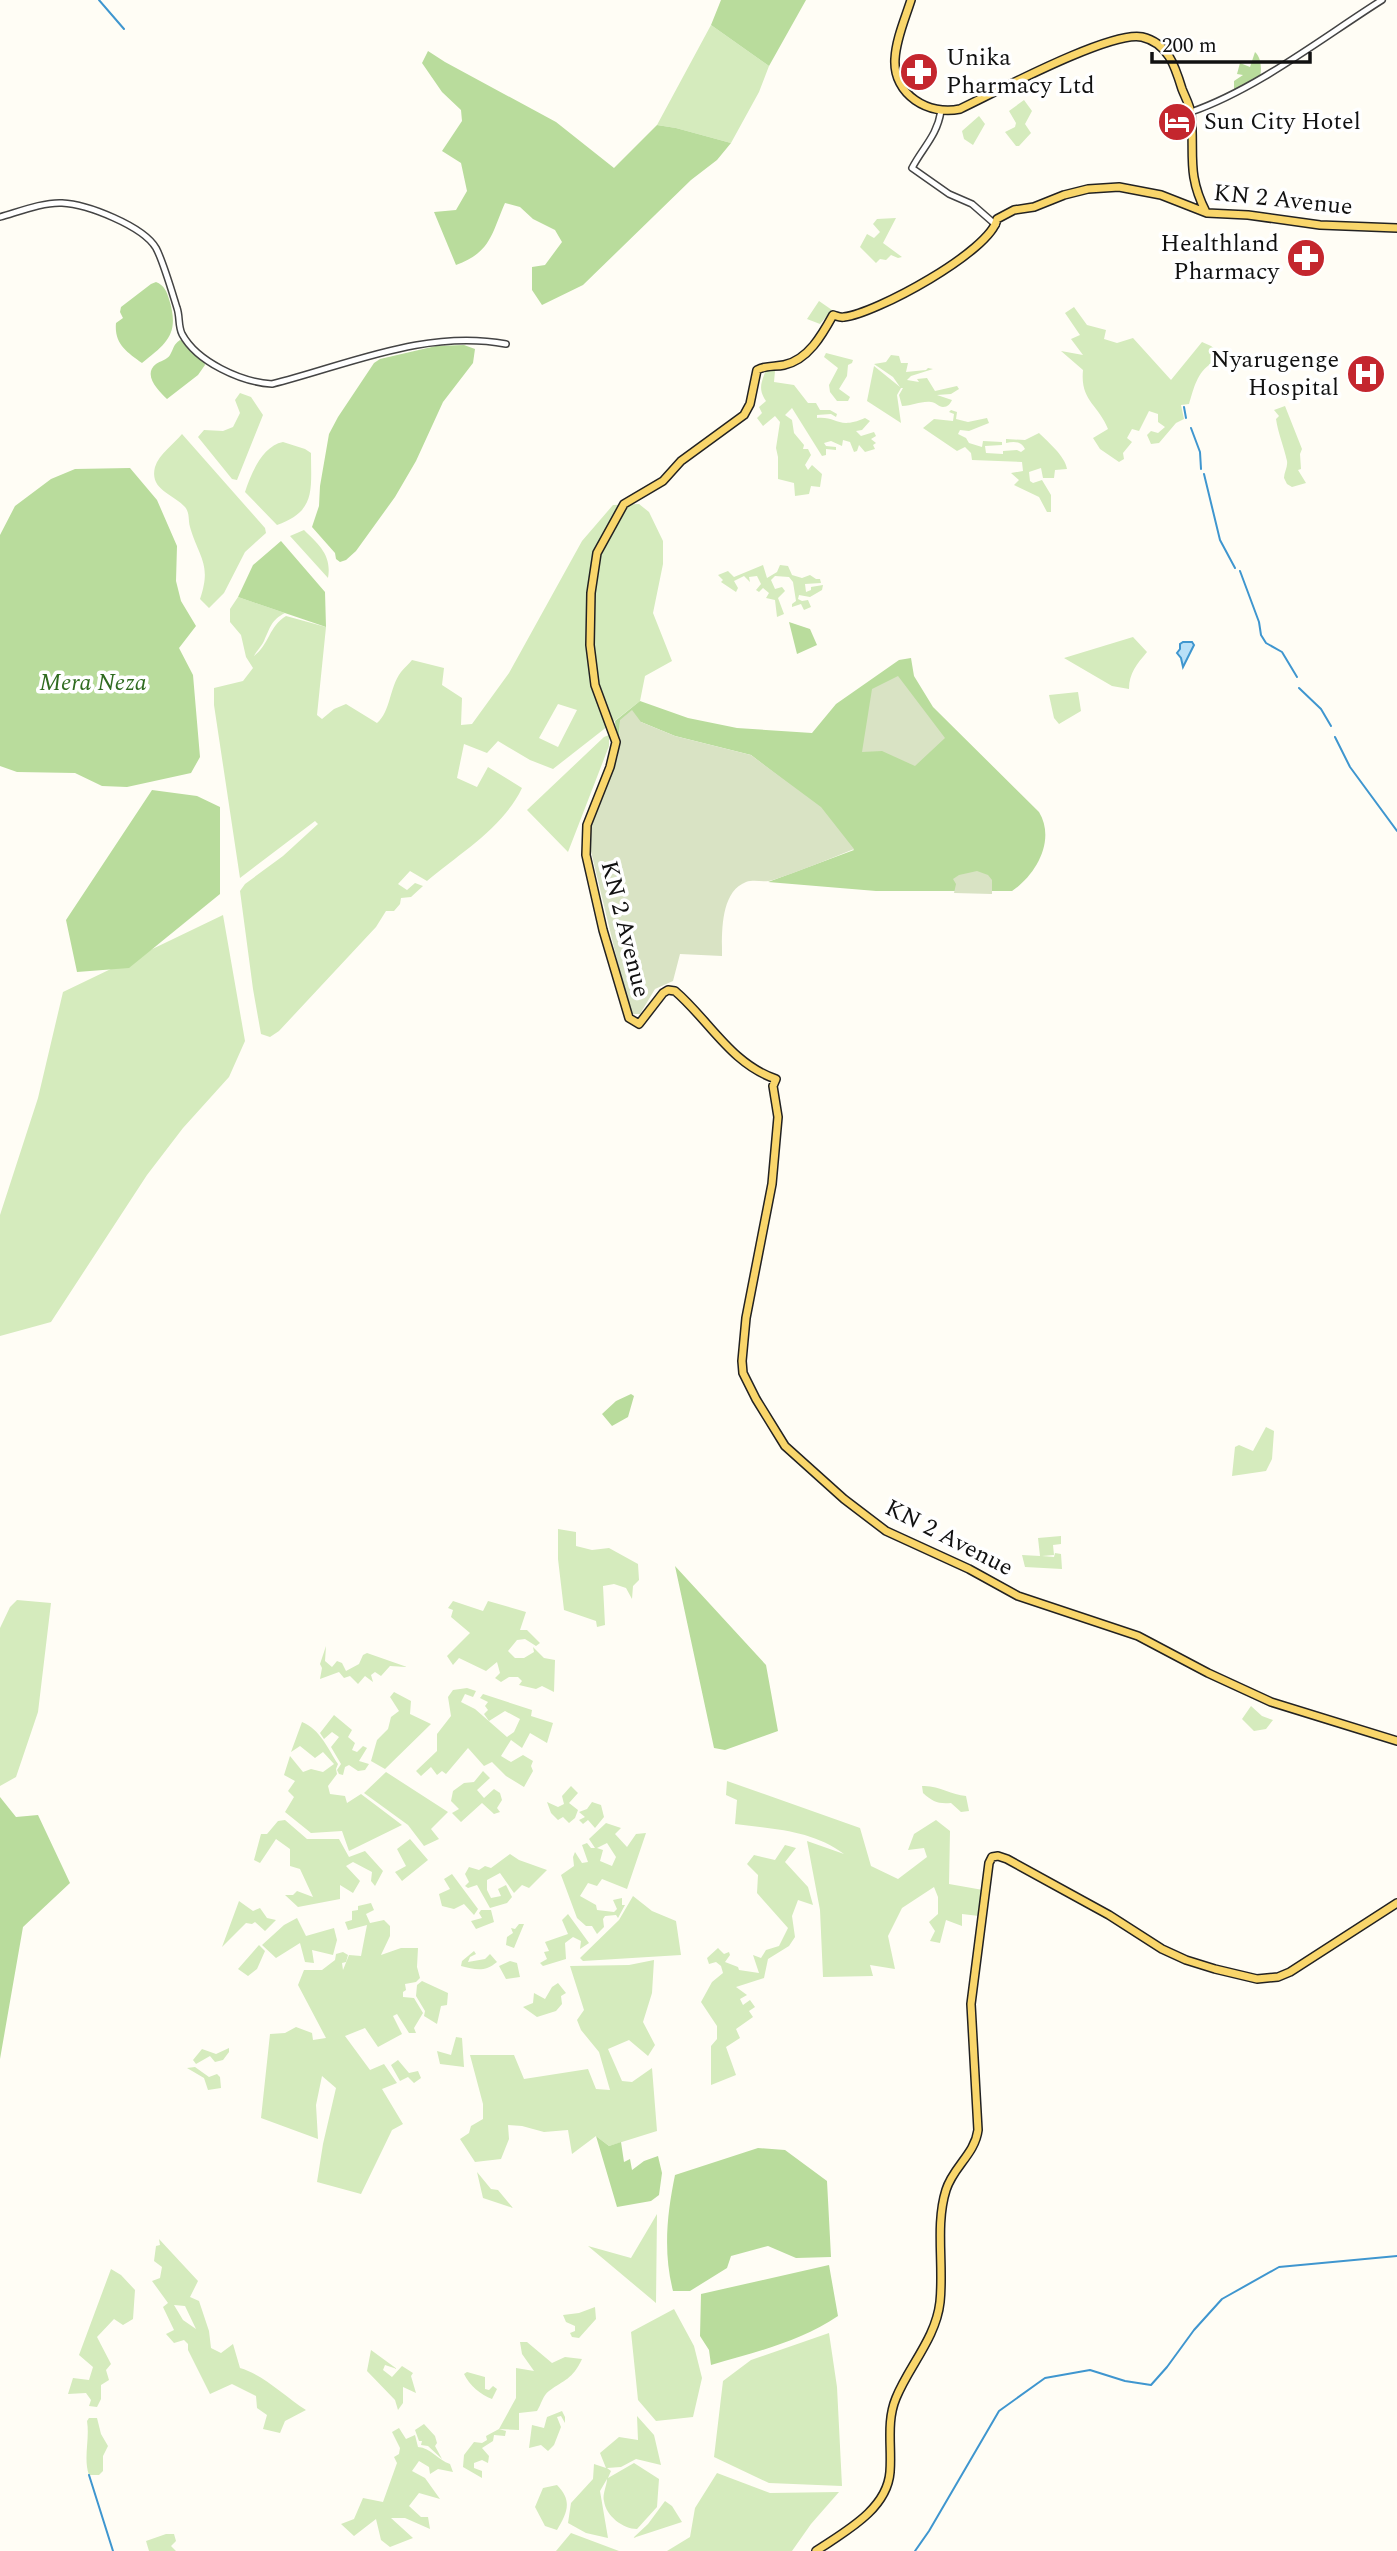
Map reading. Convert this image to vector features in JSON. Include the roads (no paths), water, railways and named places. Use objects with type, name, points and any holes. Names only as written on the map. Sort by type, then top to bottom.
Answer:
[{"type":"main road","points":[[911,0],[895,60],[898,78],[913,99],[921,105],[941,111],[960,108],[1123,37],[1142,37],[1159,46],[1175,65],[1191,112],[1192,176],[1207,213]]},
{"type":"main road","name":"KN 2 Avenue","points":[[1397,228],[1320,225],[1248,215],[1207,213],[1151,192],[1119,187],[1088,189],[1034,207],[1014,210],[997,219],[996,225],[966,256],[870,310],[845,317],[833,315],[810,349],[792,363],[757,370],[744,415],[681,461],[663,481],[624,505],[597,553],[593,575],[590,645],[595,685],[616,742],[610,767],[587,825],[585,839],[586,855],[603,930],[617,985],[629,1018],[639,1024],[643,1022],[663,993],[668,990],[675,991],[730,1049],[763,1075],[776,1079],[773,1086],[778,1117],[772,1184],[746,1318],[743,1373],[755,1399],[785,1446],[844,1499],[886,1531],[970,1569],[1018,1596],[1126,1631],[1271,1702],[1397,1741]]},
{"type":"main road","points":[[816,2551],[852,2527],[871,2510],[881,2496],[890,2473],[890,2432],[894,2404],[937,2319],[940,2301],[942,2214],[946,2190],[974,2147],[978,2130],[971,2004],[989,1863],[992,1857],[1007,1859],[1109,1915],[1162,1949],[1215,1969],[1257,1979],[1278,1977],[1290,1972],[1397,1903]]},
{"type":"street","points":[[1191,112],[1215,104],[1265,76],[1382,0]]},
{"type":"street","points":[[941,111],[936,133],[920,152],[912,168],[949,194],[972,204],[996,225]]},
{"type":"street","points":[[0,217],[60,202],[80,206],[146,235],[157,249],[178,311],[181,332],[192,348],[217,366],[241,379],[256,383],[272,384],[370,354],[435,342],[483,340],[506,344]]},
{"type":"water","points":[[1183,642],[1192,642],[1194,645],[1183,667],[1177,653]]},
{"type":"waterway","points":[[99,0],[124,29]]},
{"type":"waterway","points":[[1184,407],[1186,418]]},
{"type":"waterway","points":[[1191,428],[1200,452],[1201,469]]},
{"type":"waterway","points":[[1204,474],[1220,540],[1235,568]]},
{"type":"waterway","points":[[1240,571],[1259,622],[1261,635],[1266,643],[1282,652],[1297,677]]},
{"type":"waterway","points":[[1299,688],[1321,709],[1331,726]]},
{"type":"waterway","points":[[1335,737],[1350,767],[1397,831]]},
{"type":"waterway","points":[[915,2551],[999,2411],[1045,2378],[1090,2370],[1125,2381],[1151,2385],[1222,2299],[1279,2267],[1397,2256]]},
{"type":"waterway","points":[[89,2475],[113,2551]]},
{"type":"place","name":"Unika Pharmacy Ltd","points":[[919,72]]},
{"type":"place","name":"Sun City Hotel","points":[[1177,122]]},
{"type":"place","name":"Healthland Pharmacy","points":[[1306,258]]},
{"type":"place","name":"Nyarugenge Hospital","points":[[1366,374]]},
{"type":"park label","name":"Mera Neza","points":[[93,683]]}]
